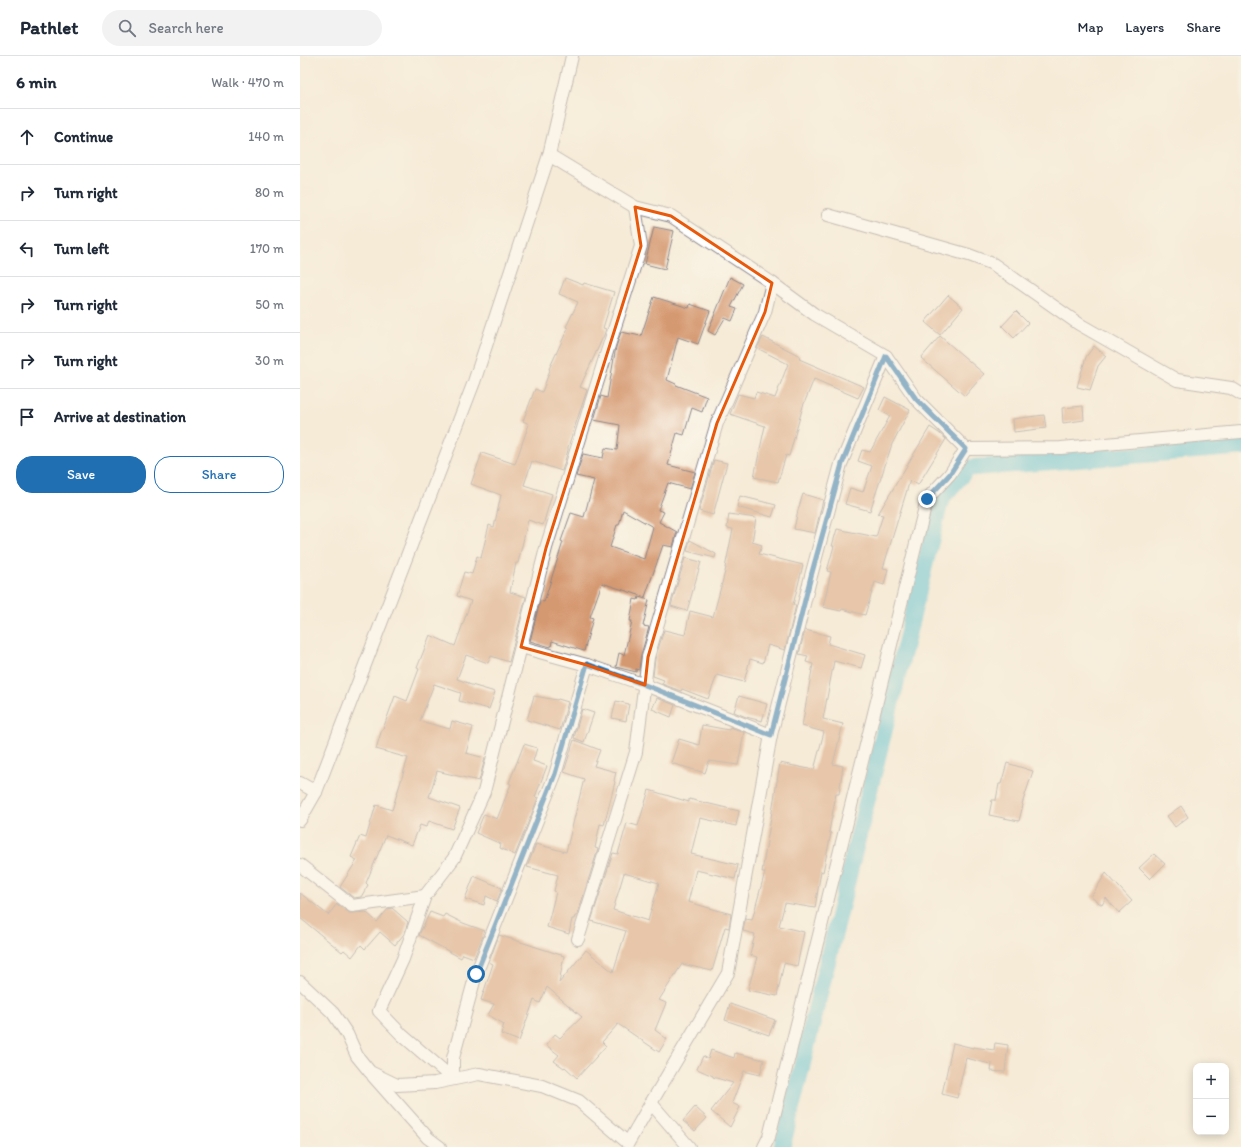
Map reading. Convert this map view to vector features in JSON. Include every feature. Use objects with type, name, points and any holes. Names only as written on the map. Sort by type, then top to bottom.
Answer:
[{"type":"street","points":[[300,820],[316,792],[474,382],[549,155],[572,56]]},
{"type":"street","points":[[549,155],[635,207],[671,216],[772,283],[814,314],[886,356],[916,399],[966,449],[1061,448],[1241,432]]},
{"type":"street","points":[[453,1079],[402,1035],[379,1011],[403,959],[425,896],[454,858],[484,792],[546,548],[641,246],[635,207]]},
{"type":"street","points":[[828,215],[969,255],[993,264],[1079,324],[1177,380],[1231,388],[1241,394]]},
{"type":"street","points":[[578,939],[636,752],[648,656],[717,423],[765,312],[772,283]]},
{"type":"street","points":[[370,1072],[397,1085],[435,1083],[479,1074],[542,1086],[579,1101],[627,1145],[651,1102],[728,974],[771,735],[811,576],[842,464],[886,356]]},
{"type":"street","points":[[764,1147],[769,1137],[927,499],[950,474],[966,449]]},
{"type":"street","points":[[521,647],[587,664],[645,685],[771,735]]},
{"type":"street","points":[[453,1079],[453,1058],[476,974],[555,774],[587,664]]},
{"type":"street","points":[[300,783],[316,792]]},
{"type":"street","points":[[300,865],[352,906],[425,896]]},
{"type":"street","points":[[300,982],[333,1013],[347,1034],[357,1056],[428,1138],[440,1147]]},
{"type":"street","points":[[651,1102],[689,1147]]},
{"type":"highlighted area","points":[[635,207],[671,216],[772,283],[765,312],[717,423],[648,657],[645,685],[587,665],[521,647],[546,548],[641,246]]},
{"type":"building","points":[[654,227],[674,231],[665,269],[645,264]]},
{"type":"building","points":[[730,277],[743,284],[731,307],[737,309],[732,321],[725,318],[715,335],[708,331]]},
{"type":"building","points":[[565,278],[583,285],[584,283],[614,292],[603,328],[606,329],[604,335],[580,387],[587,390],[568,447],[562,471],[532,461],[524,485],[552,494],[543,525],[528,520],[518,563],[516,563],[510,592],[526,597],[509,662],[491,656],[488,663],[466,655],[457,679],[495,692],[489,709],[459,701],[461,693],[434,684],[420,721],[450,729],[452,721],[473,727],[466,753],[485,758],[479,781],[437,771],[429,797],[460,808],[452,829],[429,821],[426,827],[420,825],[412,845],[386,835],[366,883],[368,885],[361,897],[354,898],[340,887],[357,860],[351,857],[360,836],[366,838],[376,805],[392,810],[408,758],[376,749],[382,729],[395,696],[407,701],[419,669],[417,668],[430,635],[455,646],[471,601],[457,596],[464,572],[472,574],[477,556],[481,558],[489,525],[494,527],[501,495],[471,484],[482,453],[515,464],[529,424],[523,421],[535,389],[542,392],[550,370],[549,369],[578,302],[559,294]]},
{"type":"building","points":[[948,295],[963,308],[940,335],[925,322]]},
{"type":"building","points":[[654,297],[689,308],[690,304],[710,311],[698,344],[678,337],[667,380],[707,397],[702,412],[692,408],[684,435],[677,433],[668,465],[695,472],[690,489],[668,483],[658,510],[664,512],[659,522],[677,532],[673,547],[663,545],[645,597],[602,583],[590,617],[593,618],[584,651],[552,641],[551,647],[530,641],[540,601],[544,602],[563,542],[561,541],[571,513],[584,517],[594,480],[576,476],[583,454],[603,458],[605,448],[617,450],[620,425],[594,420],[601,396],[607,398],[616,347],[621,332],[641,336]],"holes":[[[623,510],[653,527],[644,559],[610,547]]]},
{"type":"building","points":[[1016,311],[1028,323],[1014,338],[1002,326]]},
{"type":"building","points":[[940,336],[984,374],[965,396],[921,358]]},
{"type":"building","points":[[763,337],[800,356],[799,359],[864,387],[858,398],[814,379],[803,406],[789,456],[786,455],[778,482],[754,477],[765,426],[730,414],[738,394],[754,398],[756,392],[775,398],[788,364],[757,348]]},
{"type":"building","points":[[1094,346],[1106,356],[1098,366],[1090,390],[1077,387],[1086,357]]},
{"type":"building","points":[[885,397],[910,410],[892,444],[870,511],[845,504],[850,488],[863,492],[872,466],[858,461],[862,450],[870,452],[890,416],[879,410]]},
{"type":"building","points":[[1083,406],[1084,420],[1063,423],[1062,408]]},
{"type":"building","points":[[1044,415],[1046,428],[1014,432],[1013,419]]},
{"type":"building","points":[[930,427],[946,439],[918,485],[910,480],[883,568],[888,569],[884,585],[875,582],[865,615],[842,609],[841,611],[823,607],[831,572],[827,571],[837,529],[876,537],[883,515],[878,514]]},
{"type":"building","points":[[714,460],[727,463],[713,515],[699,511]]},
{"type":"building","points":[[803,494],[823,500],[815,533],[794,529]]},
{"type":"building","points":[[740,496],[776,505],[772,517],[737,507]]},
{"type":"building","points":[[729,514],[756,518],[752,542],[762,545],[759,554],[803,565],[793,605],[796,605],[785,650],[768,645],[763,663],[750,659],[744,682],[717,675],[708,699],[682,689],[681,691],[662,684],[664,680],[653,676],[655,659],[664,630],[685,635],[690,611],[713,617],[726,568],[733,529],[727,528]]},
{"type":"building","points":[[690,540],[716,554],[715,558],[687,551]]},
{"type":"building","points":[[685,558],[701,562],[687,611],[671,606]]},
{"type":"building","points":[[639,597],[649,600],[643,626],[649,627],[641,655],[639,670],[636,669],[636,672],[616,667],[619,653],[624,655],[632,621],[630,621],[634,599],[638,600]]},
{"type":"building","points":[[805,630],[830,636],[828,644],[865,655],[861,668],[834,661],[823,719],[843,724],[833,764],[843,766],[839,794],[836,794],[829,832],[831,833],[823,872],[821,871],[815,908],[785,903],[779,926],[804,932],[797,966],[784,963],[777,996],[748,990],[757,957],[750,955],[755,934],[743,931],[745,919],[752,920],[765,872],[762,872],[780,763],[814,770],[824,732],[802,726],[813,664],[806,662],[808,656],[799,654]]},
{"type":"building","points":[[534,696],[558,699],[568,702],[560,730],[527,720]]},
{"type":"building","points":[[739,696],[767,704],[762,721],[734,712]]},
{"type":"building","points":[[657,698],[675,705],[671,717],[652,709]]},
{"type":"building","points":[[616,701],[629,704],[626,721],[612,718]]},
{"type":"building","points":[[582,709],[594,713],[584,742],[574,738]]},
{"type":"building","points":[[702,725],[729,730],[730,727],[744,732],[738,765],[709,761],[705,773],[671,763],[679,739],[699,745]]},
{"type":"building","points":[[574,740],[600,750],[594,766],[616,772],[615,782],[604,825],[600,824],[595,848],[598,849],[577,916],[572,919],[569,934],[547,927],[556,892],[554,891],[558,875],[527,867],[536,844],[566,852],[584,779],[564,772]]},
{"type":"building","points":[[524,744],[537,748],[533,761],[547,766],[535,797],[538,798],[515,855],[500,848],[501,844],[476,833],[484,814],[497,819],[511,784],[509,783]]},
{"type":"building","points":[[1007,763],[1033,771],[1022,804],[1019,821],[989,815],[992,800],[996,800],[999,784],[1001,784]]},
{"type":"building","points":[[649,790],[689,802],[689,799],[739,811],[736,826],[700,818],[691,854],[738,865],[735,879],[696,870],[688,902],[731,914],[729,928],[725,927],[712,971],[682,964],[659,1000],[666,1003],[655,1030],[667,1039],[659,1052],[618,1024],[602,1042],[606,1046],[577,1078],[565,1067],[564,1068],[554,1061],[559,1055],[546,1045],[555,1034],[560,1038],[582,1017],[547,987],[540,1003],[534,1000],[519,1041],[501,1034],[504,1024],[488,1015],[494,1004],[481,1000],[493,964],[489,962],[499,935],[564,956],[559,983],[586,950],[613,972],[626,931],[591,921],[613,853],[618,854],[627,823],[638,826]],"holes":[[[624,873],[659,883],[648,921],[613,910]]]},
{"type":"building","points":[[1181,806],[1188,817],[1175,827],[1167,816]]},
{"type":"building","points":[[1154,854],[1165,864],[1150,879],[1139,868]]},
{"type":"building","points":[[1106,873],[1132,901],[1119,913],[1106,898],[1102,905],[1091,897]]},
{"type":"building","points":[[474,876],[502,888],[497,901],[486,896],[484,905],[465,899]]},
{"type":"building","points":[[300,893],[328,915],[337,904],[350,913],[366,912],[377,922],[388,909],[392,908],[408,922],[404,934],[395,945],[380,932],[365,949],[361,945],[352,957],[344,950],[342,952],[300,918]]},
{"type":"building","points":[[430,912],[443,917],[445,914],[463,923],[485,931],[474,958],[463,954],[461,958],[419,935]]},
{"type":"building","points":[[730,1004],[775,1020],[769,1035],[725,1020]]},
{"type":"building","points":[[953,1043],[973,1048],[994,1050],[995,1043],[1008,1045],[1005,1072],[991,1071],[992,1063],[990,1064],[966,1058],[957,1098],[942,1094]]},
{"type":"building","points":[[711,1050],[734,1058],[735,1053],[764,1060],[760,1075],[744,1071],[732,1103],[740,1107],[730,1127],[711,1111],[733,1083],[713,1077],[697,1069],[703,1056],[708,1059]]},
{"type":"building","points":[[695,1107],[707,1118],[695,1131],[683,1121]]},
{"type":"waterway","points":[[782,1147],[941,499],[968,468],[1241,447]]},
{"type":"route","points":[[476,974],[555,774],[587,664],[645,685],[771,735],[811,576],[842,464],[886,356],[916,399],[966,449],[950,474],[927,499]]}]
